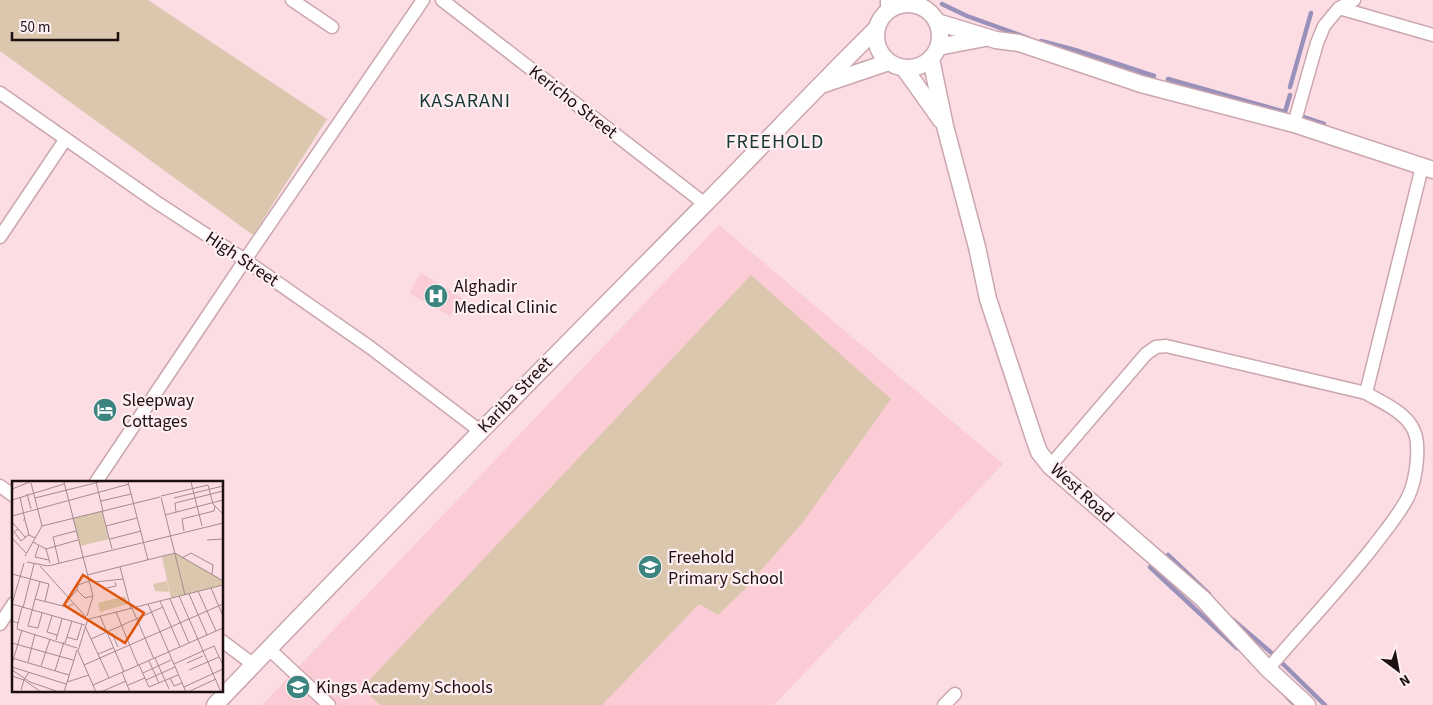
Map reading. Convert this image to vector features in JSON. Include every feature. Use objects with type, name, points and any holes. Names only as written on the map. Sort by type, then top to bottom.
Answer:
[{"type":"street","points":[[292,0],[332,27]]},
{"type":"street","points":[[97,481],[423,0]]},
{"type":"street","name":"Kericho Street","points":[[442,0],[705,204]]},
{"type":"street","points":[[1294,124],[1317,43],[1324,26],[1339,8],[1354,0]]},
{"type":"street","points":[[935,53],[940,39],[937,22],[927,10],[911,2],[887,6],[877,28],[877,47],[882,56],[889,62],[904,68],[919,67],[935,53],[988,37]]},
{"type":"street","points":[[1339,8],[1433,35]]},
{"type":"street","points":[[937,22],[988,37],[1018,43],[1141,84],[1294,124],[1428,168],[1366,393]]},
{"type":"street","name":"Kariba Street","points":[[215,705],[480,431],[705,204],[817,86],[877,28]]},
{"type":"street","name":"West Road","points":[[935,53],[945,126],[977,247],[988,299],[1039,452],[1050,466],[1203,599],[1268,669],[1307,705]]},
{"type":"street","points":[[817,86],[889,62]]},
{"type":"street","name":"West Road","points":[[904,68],[945,126]]},
{"type":"street","name":"High Street","points":[[0,94],[156,202],[245,260],[370,348],[480,431]]},
{"type":"street","points":[[0,237],[65,140]]},
{"type":"street","points":[[1050,466],[1146,354],[1156,347],[1166,346],[1366,393],[1407,420],[1413,427],[1417,444],[1416,460],[1408,497],[1390,525],[1354,571],[1268,669]]},
{"type":"street","points":[[0,486],[12,495]]},
{"type":"street","points":[[0,624],[12,606]]},
{"type":"street","points":[[224,642],[254,665]]},
{"type":"street","points":[[269,649],[329,705]]},
{"type":"street","points":[[944,705],[955,694]]},
{"type":"shaded area","points":[[0,0],[148,0],[327,119],[253,235],[0,51]]},
{"type":"shaded area","name":"Freehold Primary School","points":[[719,225],[1003,464],[774,705],[262,705]]},
{"type":"shaded area","name":"Alghadir Medical Clinic","points":[[421,273],[462,298],[450,316],[409,293]]},
{"type":"shaded area","points":[[751,275],[891,399],[803,522],[745,589],[718,615],[699,604],[602,705],[380,705],[362,688]]},
{"type":"waterway","points":[[942,4],[967,16],[1028,38]]},
{"type":"waterway","points":[[1290,87],[1311,13]]},
{"type":"waterway","points":[[1041,41],[1154,76]]},
{"type":"waterway","points":[[1168,79],[1285,112],[1290,95]]},
{"type":"waterway","points":[[1303,117],[1324,124]]},
{"type":"waterway","points":[[1168,555],[1209,594]]},
{"type":"waterway","points":[[1150,567],[1237,648]]},
{"type":"waterway","points":[[1233,620],[1274,655]]},
{"type":"waterway","points":[[1283,664],[1325,705]]},
{"type":"waterway","points":[[1287,697],[1295,705]]},
{"type":"place","name":"Alghadir Medical Clinic","points":[[436,296]]},
{"type":"place","name":"Sleepway Cottages","points":[[105,410]]},
{"type":"place","name":"Freehold Primary School","points":[[650,567]]},
{"type":"place","name":"Kings Academy Schools","points":[[298,687]]},
{"type":"district","name":"KASARANI","points":[[465,101]]},
{"type":"district","name":"FREEHOLD","points":[[775,142]]}]
